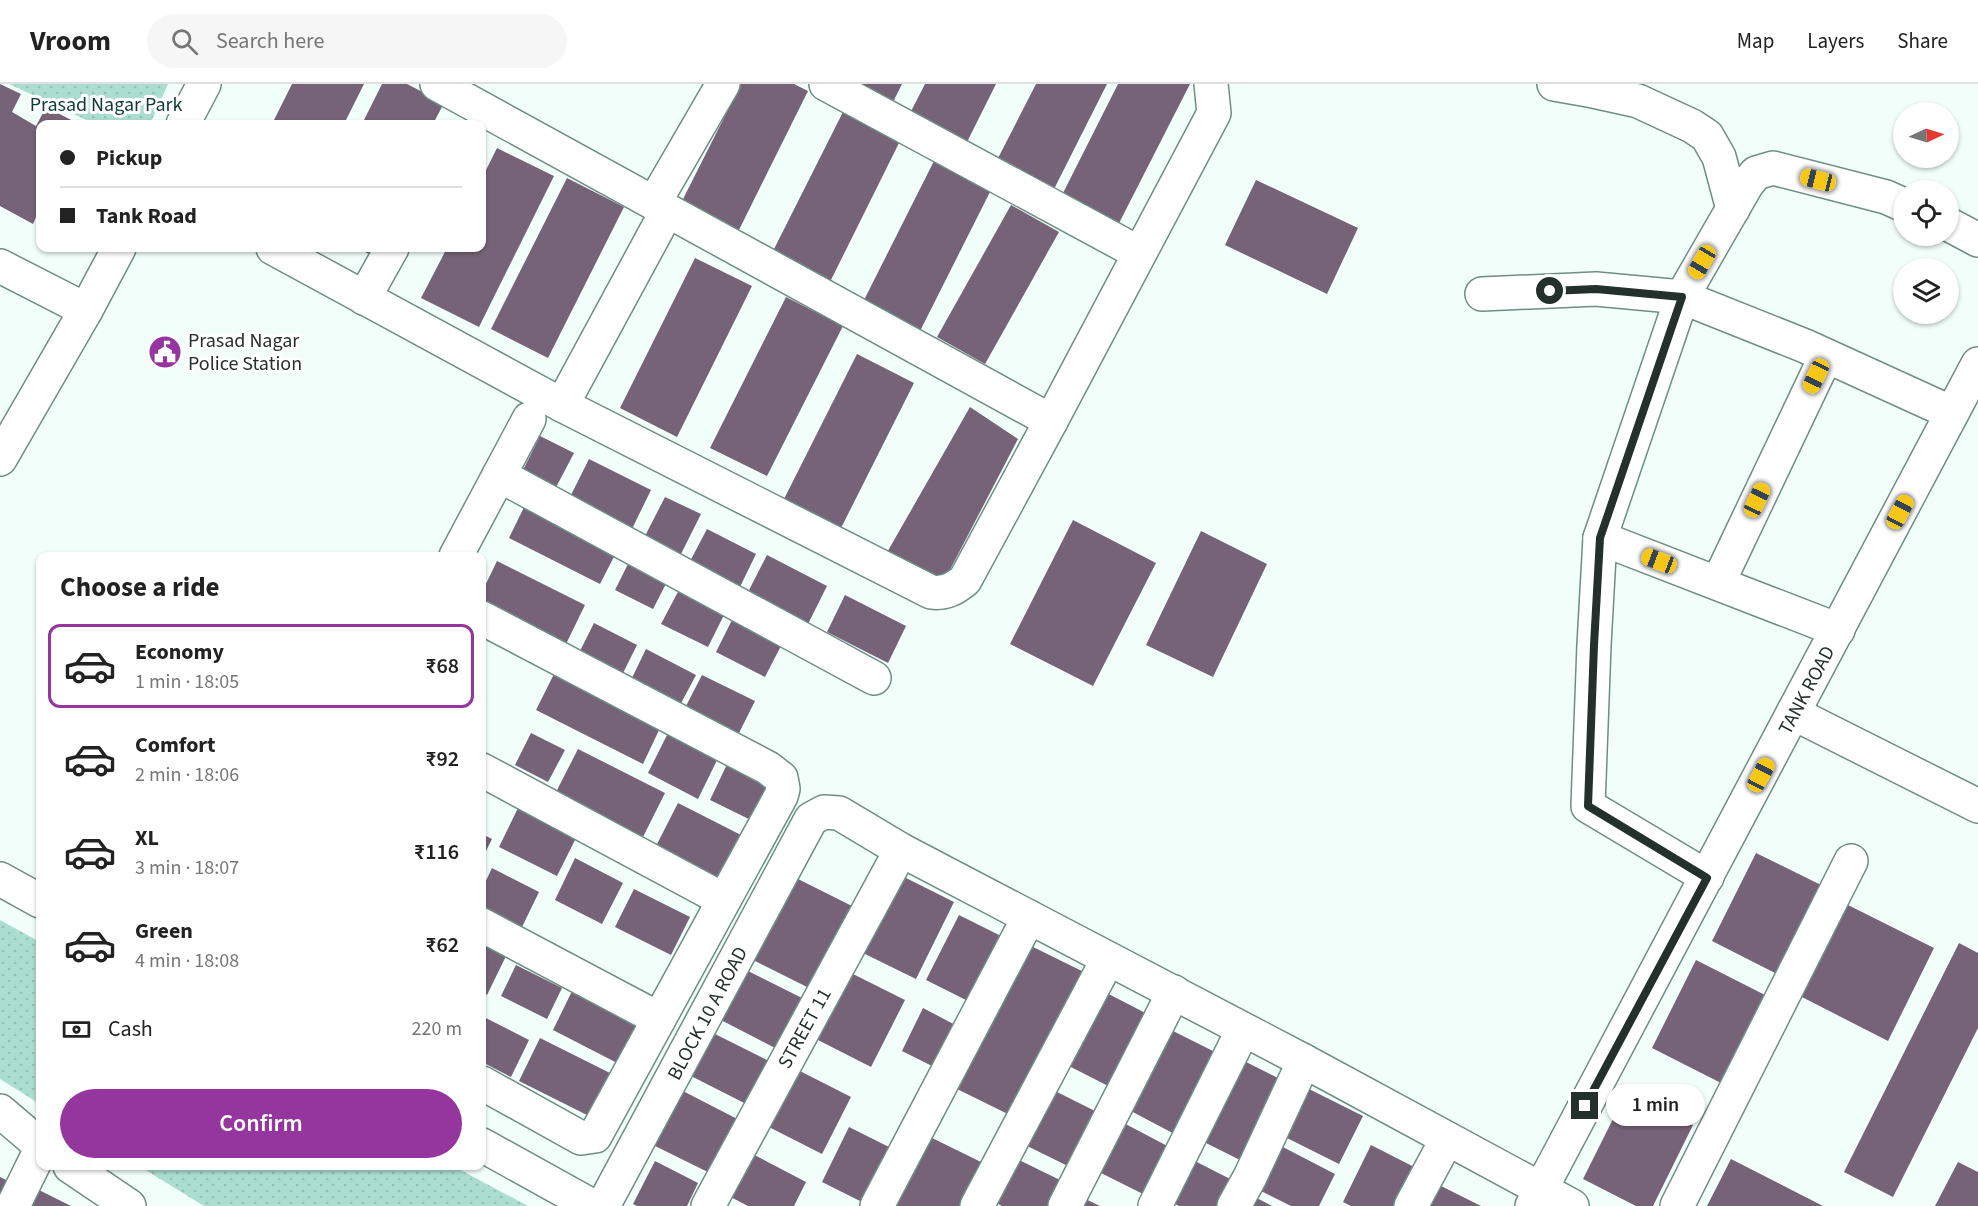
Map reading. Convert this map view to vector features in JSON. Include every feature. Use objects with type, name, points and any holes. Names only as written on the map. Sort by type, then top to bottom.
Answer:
[{"type":"street","points":[[185,120],[204,84]]},
{"type":"street","points":[[437,84],[1051,422]]},
{"type":"street","points":[[562,405],[723,84]]},
{"type":"street","points":[[826,84],[1139,253]]},
{"type":"street","points":[[280,252],[562,405],[931,592],[940,594],[965,580],[1051,422],[1214,113],[1211,84]]},
{"type":"street","points":[[1554,84],[1638,101],[1692,126],[1707,136],[1719,157],[1733,209]]},
{"type":"street","points":[[1707,878],[1588,806],[1600,538],[1682,297],[1756,173],[1773,168],[1893,200]]},
{"type":"street","points":[[1959,230],[1978,240]]},
{"type":"street","points":[[0,459],[117,252]]},
{"type":"street","points":[[364,298],[391,252]]},
{"type":"street","points":[[0,266],[86,310]]},
{"type":"street","points":[[1482,294],[1596,289],[1682,297],[1826,356],[1952,413]]},
{"type":"street","points":[[1718,583],[1826,356]]},
{"type":"street","name":"TANK ROAD","points":[[1537,1198],[1978,364]]},
{"type":"street","points":[[458,552],[530,419]]},
{"type":"street","points":[[499,476],[874,678]]},
{"type":"street","points":[[1600,538],[1838,630]]},
{"type":"street","points":[[486,620],[768,768],[781,778],[783,789],[595,1136],[581,1138],[572,1134],[486,1085]]},
{"type":"street","points":[[1793,714],[1978,806]]},
{"type":"street","points":[[486,772],[724,900]]},
{"type":"street","name":"BLOCK 10 A ROAD","points":[[603,1206],[811,819],[824,812],[839,813],[901,850]]},
{"type":"street","points":[[901,850],[1174,992],[1447,1139],[1537,1198],[1572,1206]]},
{"type":"street","name":"STREET 11","points":[[708,1206],[901,850]]},
{"type":"street","points":[[1677,1206],[1851,861]]},
{"type":"street","points":[[0,879],[36,899]]},
{"type":"street","points":[[878,1206],[1029,917]]},
{"type":"street","points":[[486,927],[659,1019]]},
{"type":"street","points":[[977,1206],[1107,959]]},
{"type":"street","points":[[1065,1206],[1174,992]]},
{"type":"street","points":[[1155,1206],[1243,1030]]},
{"type":"street","points":[[1234,1206],[1250,1177],[1304,1061]]},
{"type":"street","points":[[0,1111],[36,1142]]},
{"type":"street","points":[[1411,1206],[1447,1139]]},
{"type":"street","points":[[486,1147],[592,1206]]},
{"type":"street","points":[[13,1206],[36,1159]]},
{"type":"street","points":[[76,1170],[129,1206]]},
{"type":"green space","name":"Prasad Nagar Park","points":[[9,84],[168,84],[152,120],[86,120]]},
{"type":"green space","points":[[0,920],[36,940],[36,1102],[0,1079]]},
{"type":"green space","points":[[146,1170],[460,1170],[528,1206],[204,1206]]},
{"type":"building","points":[[0,84],[21,94],[12,112],[36,126],[36,217],[33,224],[0,206]]},
{"type":"building","points":[[292,84],[364,84],[346,120],[274,120]]},
{"type":"building","points":[[382,84],[407,84],[444,103],[435,120],[364,120]]},
{"type":"building","points":[[741,84],[794,84],[808,91],[733,242],[676,213]]},
{"type":"building","points":[[839,84],[902,84],[889,110]]},
{"type":"building","points":[[925,84],[996,84],[962,152],[905,123]]},
{"type":"building","points":[[1036,84],[1107,84],[1051,195],[994,166]]},
{"type":"building","points":[[1118,84],[1190,84],[1115,231],[1058,203]]},
{"type":"building","points":[[46,107],[71,120],[39,120]]},
{"type":"building","points":[[844,110],[901,139],[826,290],[768,261]]},
{"type":"building","points":[[497,148],[554,176],[479,327],[421,298],[445,252],[486,252],[486,170]]},
{"type":"building","points":[[935,159],[992,188],[916,339],[859,310]]},
{"type":"building","points":[[567,178],[624,207],[548,358],[491,329]]},
{"type":"building","points":[[1256,180],[1358,228],[1327,294],[1225,245]]},
{"type":"building","points":[[1011,205],[1059,232],[985,364],[937,337]]},
{"type":"building","points":[[695,258],[752,286],[677,437],[620,408]]},
{"type":"building","points":[[786,297],[843,326],[767,476],[710,448]]},
{"type":"building","points":[[857,354],[914,383],[838,534],[781,505]]},
{"type":"building","points":[[970,407],[1018,439],[942,585],[885,556]]},
{"type":"building","points":[[540,436],[574,453],[552,495],[519,478]]},
{"type":"building","points":[[589,459],[651,490],[630,533],[568,501]]},
{"type":"building","points":[[665,497],[701,514],[680,556],[644,538]]},
{"type":"building","points":[[527,501],[619,547],[600,584],[509,538]]},
{"type":"building","points":[[1073,520],[1156,563],[1093,686],[1010,644]]},
{"type":"building","points":[[707,529],[756,554],[737,593],[687,567]]},
{"type":"building","points":[[1201,531],[1267,564],[1213,677],[1146,645]]},
{"type":"building","points":[[767,555],[827,586],[807,626],[746,596]]},
{"type":"building","points":[[632,556],[670,576],[653,609],[615,590]]},
{"type":"building","points":[[497,561],[585,605],[566,644],[486,603],[486,584]]},
{"type":"building","points":[[680,588],[726,611],[708,647],[661,624]]},
{"type":"building","points":[[845,595],[906,626],[888,663],[827,632]]},
{"type":"building","points":[[735,614],[785,638],[765,677],[716,652]]},
{"type":"building","points":[[594,623],[637,645],[621,677],[578,655]]},
{"type":"building","points":[[646,649],[696,675],[678,709],[629,684]]},
{"type":"building","points":[[554,674],[660,728],[643,764],[536,710]]},
{"type":"building","points":[[702,675],[755,701],[739,733],[686,706]]},
{"type":"building","points":[[670,729],[720,754],[698,799],[648,773]]},
{"type":"building","points":[[531,733],[565,750],[548,782],[515,765]]},
{"type":"building","points":[[578,749],[665,793],[642,839],[555,794]]},
{"type":"building","points":[[730,758],[779,783],[759,824],[710,800]]},
{"type":"building","points":[[678,803],[743,836],[720,882],[655,848]]},
{"type":"building","points":[[519,806],[577,836],[557,876],[499,847]]},
{"type":"building","points":[[486,836],[492,839],[486,851]]},
{"type":"building","points":[[1756,853],[1821,885],[1777,974],[1712,941]]},
{"type":"building","points":[[575,858],[623,883],[602,924],[555,900]]},
{"type":"building","points":[[492,868],[539,892],[522,927],[486,909],[486,881]]},
{"type":"building","points":[[790,875],[862,911],[821,994],[749,958]]},
{"type":"building","points":[[902,876],[954,902],[916,979],[863,953]]},
{"type":"building","points":[[634,889],[690,917],[671,955],[615,927]]},
{"type":"building","points":[[1844,903],[1934,948],[1888,1041],[1798,995]]},
{"type":"building","points":[[959,915],[1007,939],[974,1004],[926,980]]},
{"type":"building","points":[[486,940],[508,952],[486,994]]},
{"type":"building","points":[[1959,943],[1978,953],[1978,1028],[1893,1197],[1844,1172]]},
{"type":"building","points":[[1027,944],[1090,975],[1018,1119],[955,1088]]},
{"type":"building","points":[[1696,960],[1767,996],[1723,1084],[1652,1048]]},
{"type":"building","points":[[516,965],[562,988],[547,1019],[501,996]]},
{"type":"building","points":[[744,969],[802,998],[777,1049],[719,1019]]},
{"type":"building","points":[[851,973],[905,1000],[871,1067],[818,1040]]},
{"type":"building","points":[[575,985],[646,1021],[623,1066],[553,1030]]},
{"type":"building","points":[[1101,990],[1155,1018],[1118,1091],[1065,1064]]},
{"type":"building","points":[[923,1008],[963,1029],[942,1071],[902,1051]]},
{"type":"building","points":[[486,1018],[529,1040],[511,1077],[486,1064]]},
{"type":"building","points":[[1169,1029],[1223,1056],[1182,1138],[1129,1110]]},
{"type":"building","points":[[713,1033],[779,1066],[758,1110],[691,1076]]},
{"type":"building","points":[[540,1038],[614,1075],[593,1118],[519,1081]]},
{"type":"building","points":[[1238,1058],[1286,1082],[1246,1163],[1198,1139]]},
{"type":"building","points":[[794,1068],[851,1097],[822,1154],[765,1125]]},
{"type":"building","points":[[1043,1085],[1105,1116],[1078,1171],[1015,1140]]},
{"type":"building","points":[[1307,1088],[1363,1116],[1339,1164],[1283,1136]]},
{"type":"building","points":[[679,1089],[747,1124],[720,1178],[651,1144]]},
{"type":"building","points":[[1627,1091],[1693,1125],[1653,1206],[1636,1206],[1583,1179]]},
{"type":"building","points":[[1116,1119],[1175,1150],[1151,1198],[1091,1168]]},
{"type":"building","points":[[849,1127],[899,1152],[870,1206],[822,1182]]},
{"type":"building","points":[[924,1134],[985,1164],[964,1206],[888,1206]]},
{"type":"building","points":[[1277,1144],[1335,1174],[1319,1206],[1291,1206],[1255,1188]]},
{"type":"building","points":[[1371,1145],[1422,1171],[1405,1206],[1351,1206],[1343,1202]]},
{"type":"building","points":[[747,1151],[806,1182],[794,1206],[748,1206],[725,1194]]},
{"type":"building","points":[[1185,1156],[1240,1184],[1229,1206],[1179,1206],[1165,1199]]},
{"type":"building","points":[[1013,1157],[1062,1181],[1049,1206],[1002,1206],[991,1200]]},
{"type":"building","points":[[1731,1159],[1823,1206],[1707,1206]]},
{"type":"building","points":[[655,1161],[698,1183],[687,1206],[637,1206],[633,1204]]},
{"type":"building","points":[[1958,1162],[1978,1172],[1978,1206],[1935,1206]]},
{"type":"building","points":[[0,1177],[18,1186],[0,1206]]},
{"type":"building","points":[[1435,1183],[1481,1206],[1423,1206]]},
{"type":"building","points":[[35,1188],[71,1206],[26,1206]]},
{"type":"building","points":[[1077,1195],[1100,1206],[1072,1206]]},
{"type":"building","points":[[1253,1196],[1272,1206],[1248,1206]]},
{"type":"place","name":"Prasad Nagar Police Station","points":[[165,352]]},
{"type":"route","points":[[1550,291],[1596,289],[1682,297],[1600,538],[1588,806],[1707,878],[1585,1106]]}]
